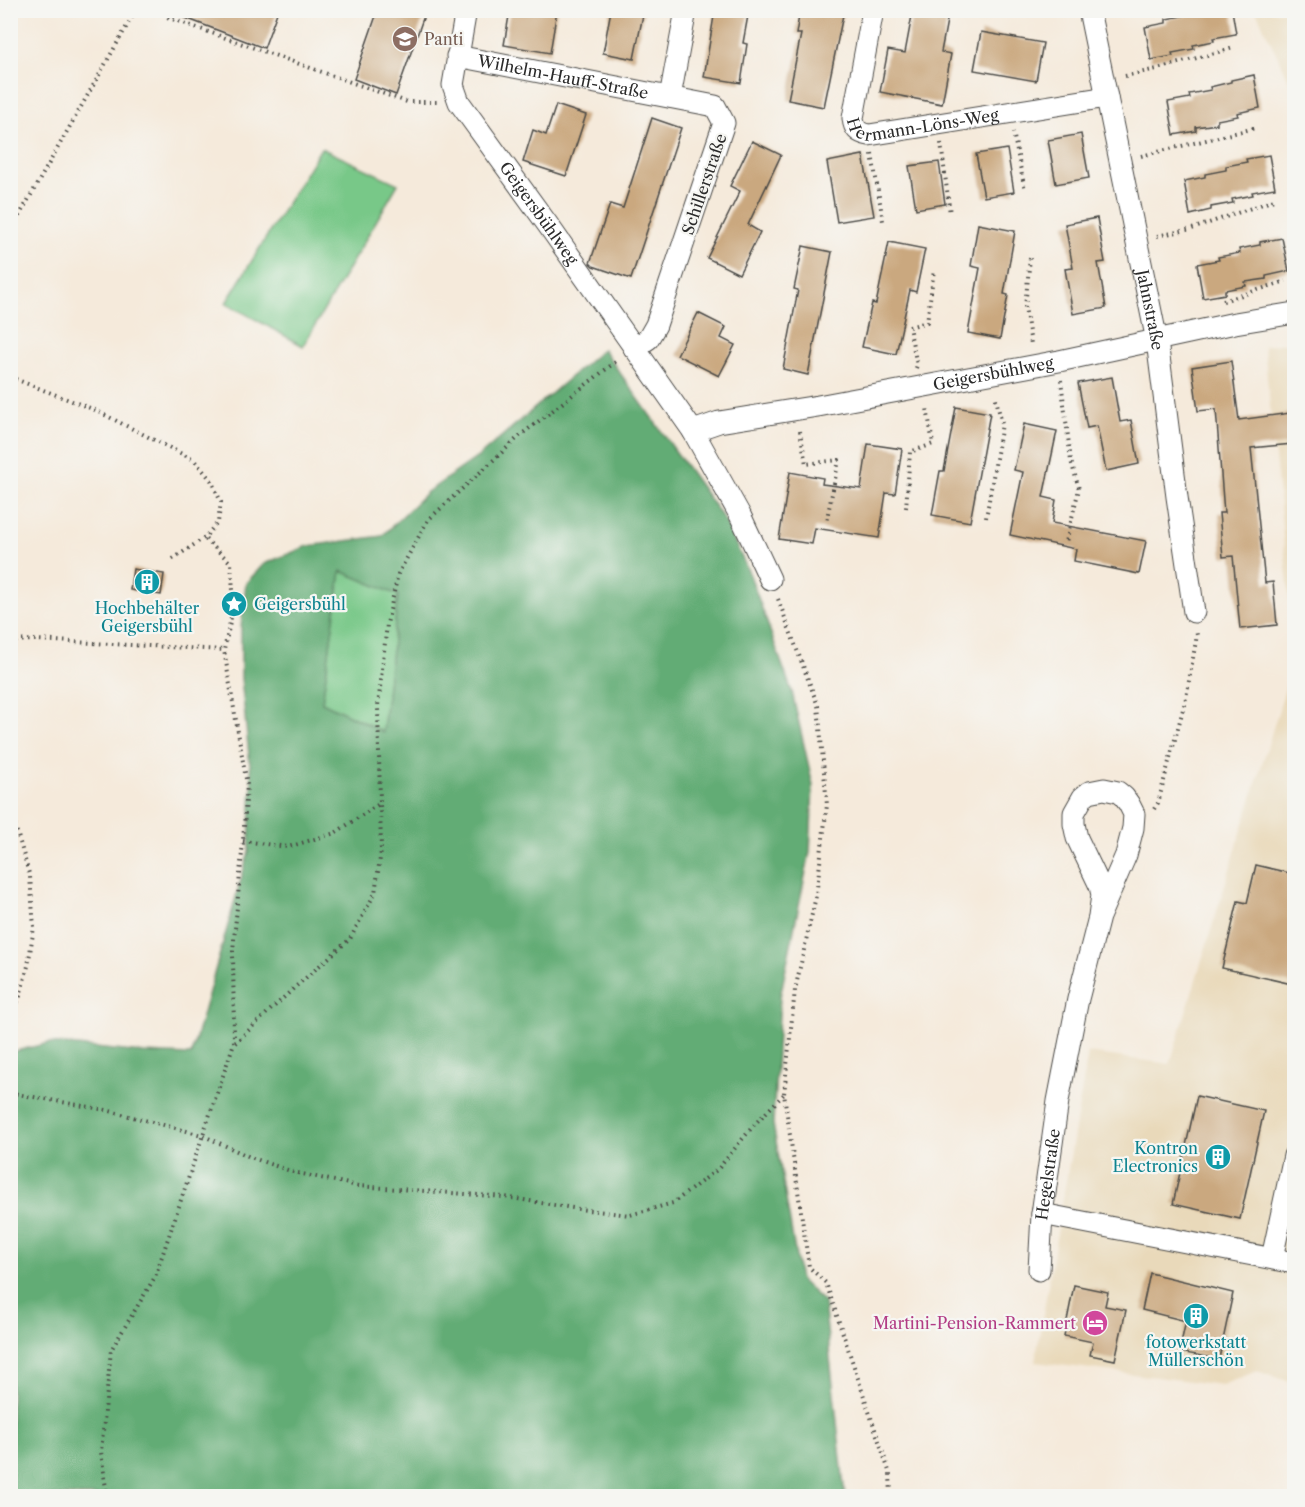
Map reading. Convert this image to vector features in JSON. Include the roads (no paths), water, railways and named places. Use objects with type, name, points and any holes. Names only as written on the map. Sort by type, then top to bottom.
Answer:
[{"type":"street","name":"Geigersbühlweg","points":[[466,10],[453,85],[459,102],[693,431],[740,515],[770,579]]},
{"type":"street","points":[[670,97],[686,10]]},
{"type":"street","name":"Hermann-Löns-Weg","points":[[873,10],[853,118],[854,127],[861,134],[869,135],[1010,113],[1105,88]]},
{"type":"street","name":"Jahnstraße","points":[[1089,10],[1157,341],[1194,612]]},
{"type":"street","name":"Wilhelm-Hauff-Straße","points":[[457,56],[670,97]]},
{"type":"street","name":"Schillerstraße","points":[[634,348],[648,339],[656,325],[724,123],[715,106],[670,97]]},
{"type":"street","name":"Geigersbühlweg","points":[[693,431],[719,422],[1034,366],[1235,323],[1294,313]]},
{"type":"street","name":"Hegelstraße","points":[[1100,917],[1102,895],[1100,886],[1077,838],[1074,813],[1083,797],[1089,792],[1104,789],[1118,792],[1124,797],[1134,814],[1133,828],[1126,855],[1100,917],[1078,999],[1058,1101],[1041,1215],[1294,1263]]},
{"type":"street","points":[[1272,1258],[1294,1156]]},
{"type":"street","points":[[1039,1270],[1041,1215]]},
{"type":"place","name":"Panti","points":[[405,39]]},
{"type":"place","name":"Hochbehälter Geigersbühl","points":[[147,582]]},
{"type":"place","name":"Geigersbühl","points":[[234,604]]},
{"type":"place","name":"Kontron Electronics","points":[[1218,1157]]},
{"type":"place","name":"fotowerkstatt Müllerschön","points":[[1196,1316]]},
{"type":"place","name":"Martini-Pension-Rammert","points":[[1095,1323]]}]
